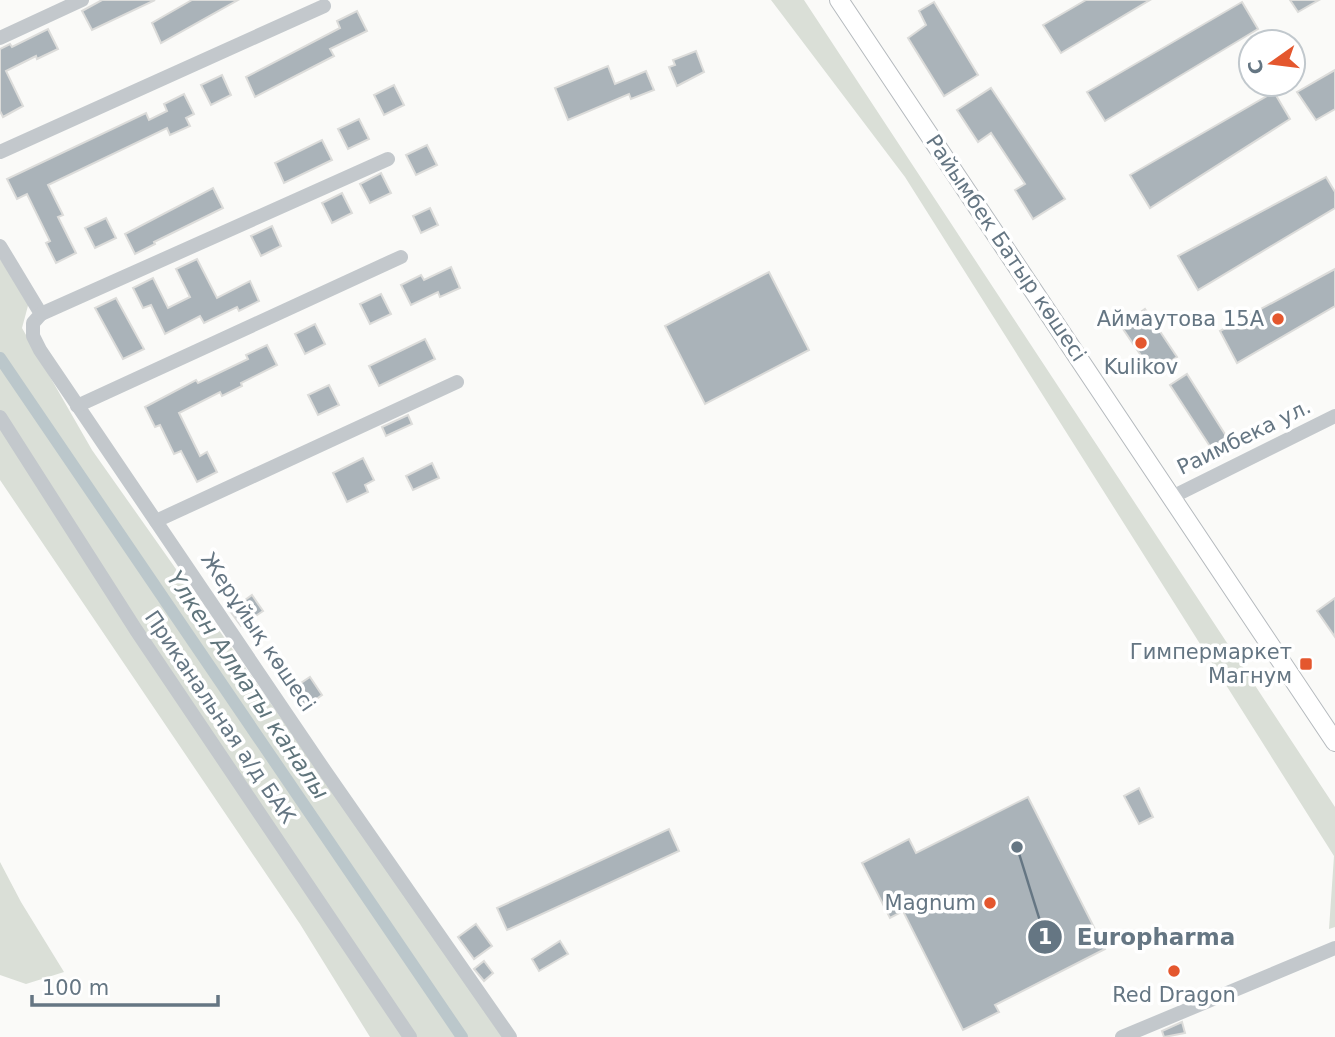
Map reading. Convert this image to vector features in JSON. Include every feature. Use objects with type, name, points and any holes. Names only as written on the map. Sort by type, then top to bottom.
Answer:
[{"type":"main road","name":"Райымбек Батыр көшесі","points":[[839,0],[1335,743]]},
{"type":"street","points":[[0,38],[82,0]]},
{"type":"street","points":[[0,152],[324,6]]},
{"type":"street","points":[[0,246],[41,314],[388,159]]},
{"type":"street","points":[[77,406],[401,257]]},
{"type":"street","name":"Жерұйық көшесі","points":[[41,314],[33,323],[33,337],[77,406],[510,1037]]},
{"type":"street","points":[[156,521],[457,382]]},
{"type":"street","name":"Раимбека ул.","points":[[1172,497],[1335,416]]},
{"type":"street","name":"Приканальная а/д БАК","points":[[0,417],[136,630],[410,1037]]},
{"type":"street","points":[[1122,1037],[1335,948]]},
{"type":"shaded area","points":[[771,0],[804,0],[1335,807],[1335,927],[1329,929],[1334,856],[905,177]]},
{"type":"shaded area","points":[[0,259],[29,302],[22,328],[92,450],[506,1037],[370,1037],[300,924],[0,480]]},
{"type":"shaded area","points":[[0,862],[64,972],[26,984],[0,975]]},
{"type":"building","points":[[102,0],[155,0],[92,30],[82,11]]},
{"type":"building","points":[[192,0],[238,0],[161,43],[152,23]]},
{"type":"building","points":[[1086,0],[1150,0],[1061,53],[1043,25]]},
{"type":"building","points":[[1290,0],[1319,0],[1298,12]]},
{"type":"building","points":[[934,2],[978,75],[944,96],[908,38],[926,25],[919,11]]},
{"type":"building","points":[[1242,2],[1257,28],[1237,28],[1237,42],[1105,121],[1087,92]]},
{"type":"building","points":[[357,11],[367,31],[330,49],[334,56],[255,97],[246,77],[340,28],[337,21]]},
{"type":"building","points":[[48,29],[58,49],[37,59],[36,56],[6,71],[23,106],[3,117],[0,111],[0,49],[10,44],[12,47]]},
{"type":"building","points":[[696,51],[704,72],[677,86],[669,67],[675,65],[673,60]]},
{"type":"building","points":[[608,66],[615,84],[646,71],[654,90],[631,99],[629,94],[568,120],[555,88]]},
{"type":"building","points":[[1335,70],[1335,109],[1316,120],[1301,98],[1307,98],[1307,86]]},
{"type":"building","points":[[222,75],[231,95],[211,105],[201,85]]},
{"type":"building","points":[[394,85],[404,105],[384,115],[374,95]]},
{"type":"building","points":[[991,88],[1065,199],[1033,219],[1015,190],[1025,184],[991,133],[978,142],[957,110]]},
{"type":"building","points":[[184,94],[194,114],[186,118],[190,126],[170,135],[167,128],[48,185],[63,215],[58,217],[76,253],[56,263],[46,243],[50,241],[27,194],[17,199],[7,179],[146,113],[149,120],[167,111],[164,104]]},
{"type":"building","points":[[1264,98],[1278,98],[1290,119],[1150,208],[1130,175]]},
{"type":"building","points":[[359,119],[369,139],[348,149],[338,129]]},
{"type":"building","points":[[322,140],[332,160],[284,183],[275,163]]},
{"type":"building","points":[[427,145],[437,165],[416,175],[406,155]]},
{"type":"building","points":[[381,173],[391,193],[370,203],[360,184]]},
{"type":"building","points":[[1326,177],[1335,192],[1335,208],[1198,290],[1178,256]]},
{"type":"building","points":[[213,188],[223,208],[135,254],[125,234]]},
{"type":"building","points":[[342,193],[352,213],[332,223],[322,203]]},
{"type":"building","points":[[430,208],[438,225],[421,233],[413,216]]},
{"type":"building","points":[[106,218],[116,238],[95,248],[85,228]]},
{"type":"building","points":[[272,226],[281,246],[261,256],[251,236]]},
{"type":"building","points":[[197,259],[217,298],[250,281],[259,301],[239,311],[237,307],[204,323],[200,316],[165,334],[151,305],[143,308],[133,288],[153,278],[168,308],[190,297],[176,269]]},
{"type":"building","points":[[451,267],[460,288],[440,297],[438,292],[411,305],[401,285],[421,275],[424,280]]},
{"type":"building","name":"Аймаутова 15А","points":[[1335,269],[1335,306],[1237,363],[1220,331]]},
{"type":"building","points":[[769,272],[809,350],[705,404],[665,326]]},
{"type":"building","points":[[381,294],[391,314],[370,324],[360,304]]},
{"type":"building","points":[[116,298],[144,349],[123,359],[95,308]]},
{"type":"building","points":[[1145,309],[1177,357],[1153,373],[1121,326]]},
{"type":"building","points":[[315,324],[325,344],[305,354],[295,334]]},
{"type":"building","points":[[425,339],[435,359],[379,386],[369,366]]},
{"type":"building","points":[[267,345],[277,365],[222,396],[220,392],[179,413],[200,456],[207,452],[217,472],[197,482],[181,451],[174,454],[160,425],[155,427],[145,407],[196,380],[198,383],[248,359],[246,355]]},
{"type":"building","points":[[1187,374],[1233,447],[1217,457],[1170,385]]},
{"type":"building","points":[[329,385],[339,405],[318,415],[308,395]]},
{"type":"building","points":[[408,415],[412,424],[386,436],[382,427]]},
{"type":"building","points":[[363,458],[374,480],[365,485],[368,492],[347,502],[333,473]]},
{"type":"building","points":[[432,463],[439,478],[413,490],[406,476]]},
{"type":"building","points":[[252,595],[263,611],[241,626],[230,611]]},
{"type":"building","points":[[1335,598],[1335,637],[1317,611]]},
{"type":"building","points":[[310,677],[322,695],[305,707],[292,689]]},
{"type":"building","points":[[1139,788],[1153,817],[1139,824],[1124,796]]},
{"type":"building","name":"Magnum","points":[[1028,797],[1105,949],[995,1005],[999,1012],[963,1030],[903,911],[890,918],[862,863],[909,839],[916,853]]},
{"type":"building","points":[[669,829],[679,851],[507,930],[497,908]]},
{"type":"building","points":[[476,924],[492,946],[474,959],[458,937]]},
{"type":"building","points":[[560,941],[568,954],[539,971],[532,959]]},
{"type":"building","points":[[484,961],[493,973],[484,981],[474,969]]},
{"type":"building","points":[[1182,1022],[1185,1033],[1164,1037],[1162,1031]]},
{"type":"waterway","name":"Үлкен Алматы каналы","points":[[0,358],[462,1037]]},
{"type":"place","name":"Аймаутова 15А","points":[[1278,319]]},
{"type":"place","name":"Kulikov","points":[[1141,343]]},
{"type":"place","name":"Гимпермаркет Магнум","points":[[1306,664]]},
{"type":"place","name":"Europharma","points":[[1017,847]]},
{"type":"place","name":"Magnum","points":[[990,903]]},
{"type":"place","name":"Red Dragon","points":[[1174,971]]}]
